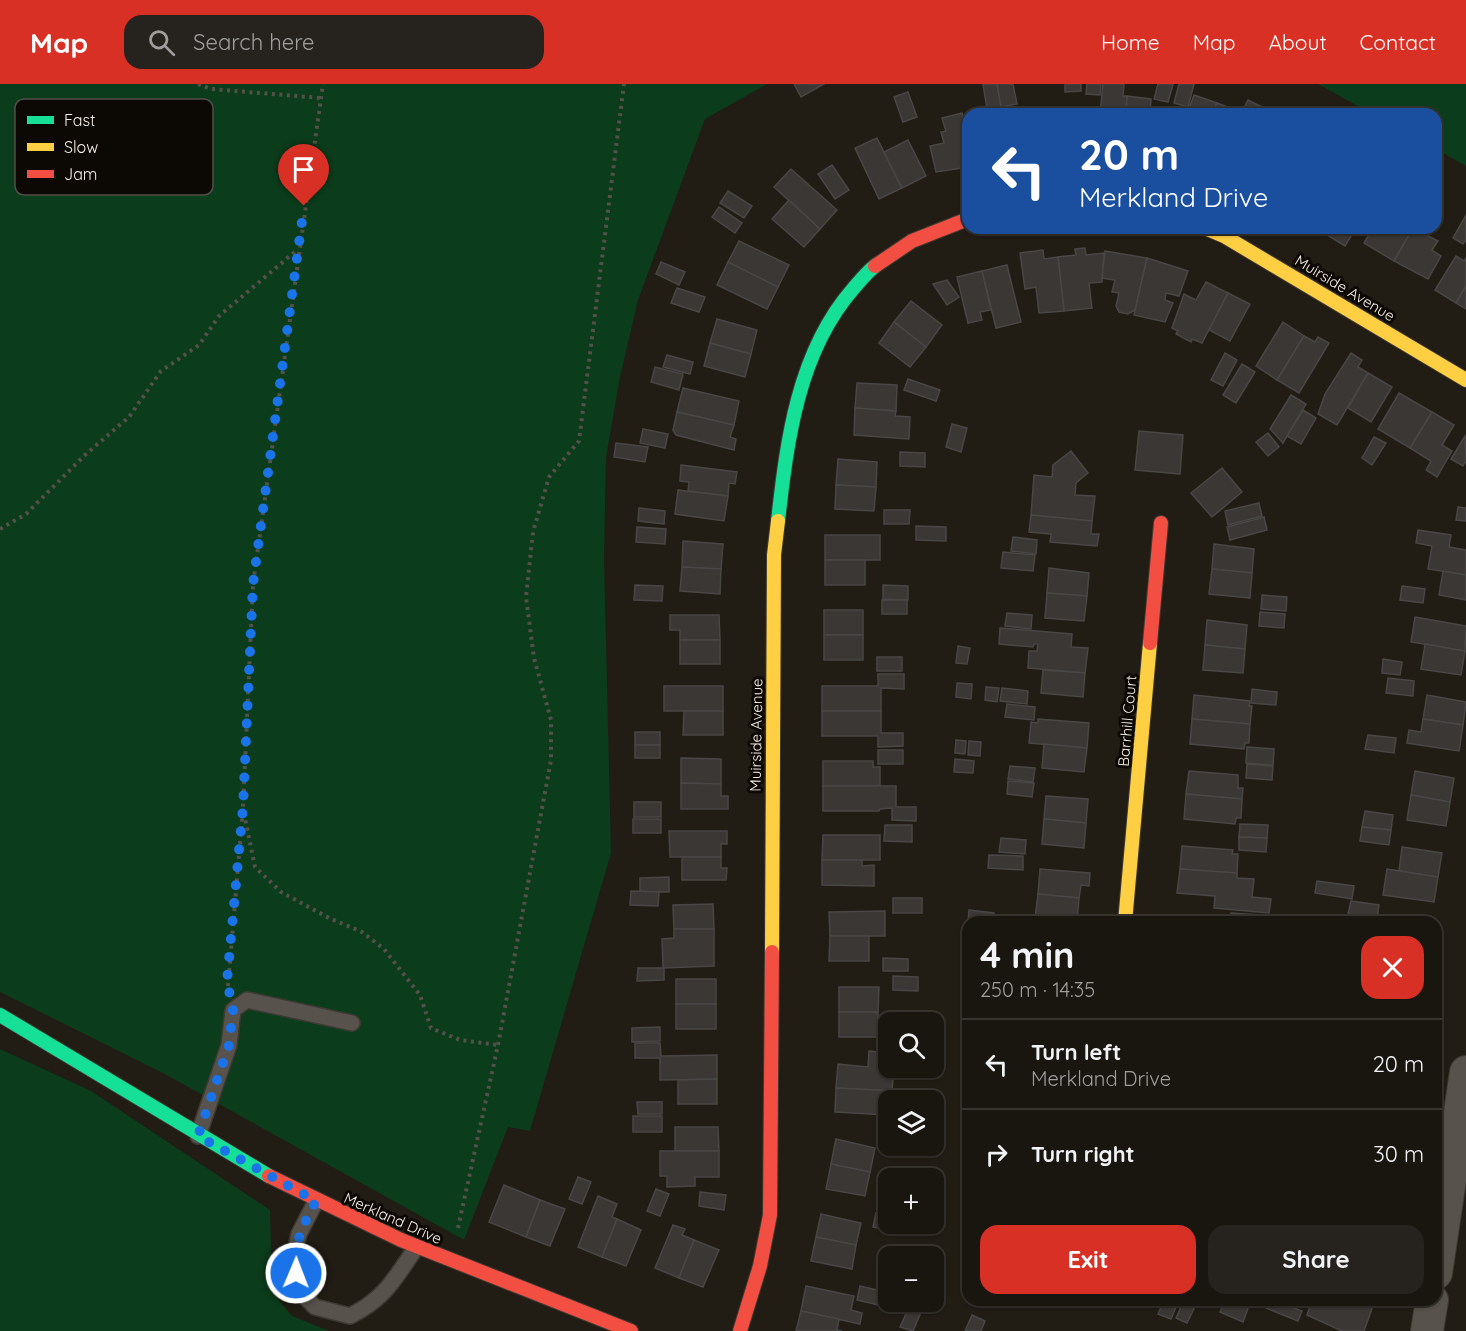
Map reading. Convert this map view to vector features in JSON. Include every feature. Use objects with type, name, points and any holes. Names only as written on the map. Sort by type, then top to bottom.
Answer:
[{"type":"street","name":"Muirside Avenue","points":[[740,1331],[760,1266],[770,1215],[774,555],[783,479],[798,396],[816,346],[835,307],[862,274],[896,250],[937,228],[962,221]]},
{"type":"street","name":"Muirside Avenue","points":[[1219,234],[1466,380]]},
{"type":"street","name":"Barrhill Court","points":[[1126,916],[1161,523]]},
{"type":"street","name":"Merkland Drive","points":[[0,1014],[75,1056],[198,1136],[316,1201],[416,1248],[620,1329]]},
{"type":"street","points":[[1442,1233],[1466,1072]]},
{"type":"street","points":[[1427,1331],[1431,1306]]},
{"type":"lane","points":[[198,1136],[229,1045],[233,1010],[247,1000],[352,1023]]},
{"type":"lane","points":[[316,1201],[298,1234],[294,1255],[300,1292],[315,1307],[350,1316],[369,1306],[384,1295],[416,1248]]},
{"type":"path","points":[[198,84],[211,89],[321,98]]},
{"type":"path","points":[[233,1010],[227,981],[243,807],[253,584],[279,410],[297,250],[323,84]]},
{"type":"path","points":[[451,1262],[498,1045],[551,760],[551,720],[534,658],[526,597],[532,532],[549,477],[579,441],[624,84]]},
{"type":"path","points":[[0,529],[26,514],[86,454],[129,417],[161,371],[200,345],[219,316],[297,250]]},
{"type":"path","points":[[243,807],[255,867],[281,892],[329,918],[362,932],[384,949],[420,995],[431,1028],[460,1040],[498,1045]]},
{"type":"green space","points":[[0,84],[767,84],[705,119],[638,300],[620,377],[606,457],[604,558],[611,853],[530,1131],[508,1127],[464,1240],[163,1073],[0,992]]},
{"type":"green space","points":[[1318,84],[1466,84],[1466,166],[1442,152],[1442,108],[1361,108]]},
{"type":"green space","points":[[0,1049],[91,1091],[270,1210],[272,1292],[292,1316],[329,1331],[0,1331]]},
{"type":"building","points":[[794,84],[824,84],[801,97]]},
{"type":"building","points":[[983,84],[997,84],[1001,107],[987,108]]},
{"type":"building","points":[[997,84],[1013,84],[1017,104],[1001,107]]},
{"type":"building","points":[[1065,84],[1081,84],[1081,91],[1065,92]]},
{"type":"building","points":[[1087,84],[1101,84],[1100,95],[1086,94]]},
{"type":"building","points":[[1103,84],[1124,84],[1123,96],[1127,96],[1126,108],[1101,108]]},
{"type":"building","points":[[1158,84],[1173,84],[1168,102],[1154,99]]},
{"type":"building","points":[[1179,84],[1194,84],[1188,107],[1174,103]]},
{"type":"building","points":[[908,92],[917,117],[903,122],[894,97]]},
{"type":"building","points":[[1194,95],[1217,103],[1215,108],[1189,108]]},
{"type":"building","points":[[1127,96],[1151,99],[1150,108],[1126,108]]},
{"type":"building","points":[[1248,100],[1260,106],[1259,108],[1244,108]]},
{"type":"building","points":[[1217,103],[1230,108],[1215,108]]},
{"type":"building","points":[[962,113],[962,168],[936,172],[930,146],[944,143],[941,132],[946,131],[942,118]]},
{"type":"building","points":[[877,138],[902,188],[879,199],[855,148]]},
{"type":"building","points":[[908,140],[926,176],[902,188],[884,152]]},
{"type":"building","points":[[832,165],[849,190],[835,199],[818,174]]},
{"type":"building","points":[[791,169],[837,210],[820,229],[774,187]]},
{"type":"building","points":[[728,191],[752,206],[744,218],[720,203]]},
{"type":"building","points":[[789,200],[820,229],[804,247],[772,219]]},
{"type":"building","points":[[719,207],[742,223],[735,233],[712,217]]},
{"type":"building","points":[[1466,215],[1466,240],[1463,244],[1453,238]]},
{"type":"building","points":[[1326,234],[1352,234],[1345,246]]},
{"type":"building","points":[[1369,234],[1410,234],[1394,261],[1364,243]]},
{"type":"building","points":[[1410,234],[1425,234],[1438,241],[1432,250],[1441,256],[1428,279],[1394,261]]},
{"type":"building","points":[[739,241],[789,265],[778,287],[728,262]]},
{"type":"building","points":[[1085,248],[1086,255],[1104,253],[1102,282],[1089,283],[1092,308],[1064,311],[1058,257],[1076,255],[1075,249]]},
{"type":"building","points":[[1043,250],[1044,259],[1058,257],[1064,311],[1039,313],[1036,287],[1025,289],[1020,253]]},
{"type":"building","points":[[1105,251],[1147,258],[1135,310],[1128,314],[1119,312],[1116,306],[1119,293],[1112,292],[1115,280],[1102,278]]},
{"type":"building","points":[[1456,256],[1464,261],[1466,258],[1466,286],[1456,303],[1435,290]]},
{"type":"building","points":[[1147,258],[1188,271],[1179,296],[1166,293],[1165,300],[1173,303],[1165,322],[1134,315]]},
{"type":"building","points":[[661,262],[685,272],[679,285],[656,274]]},
{"type":"building","points":[[728,262],[778,287],[767,309],[717,285]]},
{"type":"building","points":[[1007,265],[1021,322],[996,328],[982,271]]},
{"type":"building","points":[[982,271],[991,310],[980,312],[982,320],[968,323],[957,277]]},
{"type":"building","points":[[947,280],[959,297],[947,305],[933,284]]},
{"type":"building","points":[[1206,282],[1228,293],[1202,343],[1192,339],[1191,342],[1176,334],[1178,331],[1172,328],[1184,294],[1196,300]]},
{"type":"building","points":[[1466,286],[1466,309],[1456,303]]},
{"type":"building","points":[[677,288],[705,297],[699,312],[671,303]]},
{"type":"building","points":[[1228,293],[1250,304],[1230,341],[1209,330]]},
{"type":"building","points":[[911,301],[942,325],[926,347],[894,322]]},
{"type":"building","points":[[717,319],[757,330],[751,354],[710,343]]},
{"type":"building","points":[[894,322],[926,347],[910,367],[879,343]]},
{"type":"building","points":[[1283,322],[1304,336],[1277,380],[1256,366]]},
{"type":"building","points":[[1304,336],[1315,342],[1318,337],[1329,343],[1299,393],[1277,380]]},
{"type":"building","points":[[710,343],[751,354],[745,377],[704,366]]},
{"type":"building","points":[[1225,353],[1237,360],[1223,386],[1211,380]]},
{"type":"building","points":[[1351,353],[1362,360],[1358,367],[1368,373],[1337,425],[1318,414],[1325,394]]},
{"type":"building","points":[[667,355],[693,362],[690,374],[663,367]]},
{"type":"building","points":[[1242,364],[1255,372],[1236,403],[1223,395]]},
{"type":"building","points":[[655,367],[683,374],[679,390],[651,382]]},
{"type":"building","points":[[1368,373],[1392,387],[1371,422],[1348,408]]},
{"type":"building","points":[[908,379],[940,390],[936,401],[904,390]]},
{"type":"building","points":[[857,383],[897,385],[896,411],[855,408]]},
{"type":"building","points":[[683,388],[739,401],[734,425],[677,412]]},
{"type":"building","points":[[1399,393],[1432,412],[1410,448],[1378,429]]},
{"type":"building","points":[[1291,395],[1306,404],[1283,443],[1270,429]]},
{"type":"building","points":[[855,408],[896,411],[895,416],[910,417],[909,439],[854,435]]},
{"type":"building","points":[[1303,410],[1316,418],[1301,444],[1287,436]]},
{"type":"building","points":[[677,412],[734,425],[730,437],[736,439],[734,450],[676,435],[673,430]]},
{"type":"building","points":[[1432,412],[1454,425],[1442,445],[1452,451],[1437,477],[1426,470],[1431,461],[1410,448]]},
{"type":"building","points":[[952,424],[967,428],[961,452],[946,447]]},
{"type":"building","points":[[643,429],[668,434],[665,448],[640,443]]},
{"type":"building","points":[[1139,431],[1183,435],[1180,474],[1135,470]]},
{"type":"building","points":[[1268,433],[1279,447],[1268,456],[1256,442]]},
{"type":"building","points":[[1465,436],[1466,461],[1463,466],[1451,459]]},
{"type":"building","points":[[1374,437],[1386,443],[1372,465],[1362,458]]},
{"type":"building","points":[[616,443],[648,447],[645,462],[614,457]]},
{"type":"building","points":[[1071,451],[1088,473],[1076,483],[1075,495],[1095,496],[1092,521],[1031,515],[1034,475],[1052,477],[1053,465]]},
{"type":"building","points":[[900,452],[925,453],[925,467],[900,466]]},
{"type":"building","points":[[838,459],[877,462],[876,487],[836,485]]},
{"type":"building","points":[[681,465],[737,472],[735,484],[729,483],[728,496],[688,491],[689,482],[680,481]]},
{"type":"building","points":[[1222,468],[1242,492],[1212,517],[1191,493]]},
{"type":"building","points":[[836,485],[876,487],[874,511],[835,509]]},
{"type":"building","points":[[678,490],[728,496],[724,521],[675,514]]},
{"type":"building","points":[[1259,503],[1262,516],[1228,525],[1225,511]]},
{"type":"building","points":[[1458,507],[1466,508],[1466,521],[1456,520]]},
{"type":"building","points":[[639,508],[665,511],[664,524],[638,521]]},
{"type":"building","points":[[884,510],[910,510],[909,524],[884,524]]},
{"type":"building","points":[[1031,515],[1092,521],[1091,534],[1099,534],[1097,546],[1050,542],[1051,534],[1029,532]]},
{"type":"building","points":[[1264,517],[1267,530],[1230,540],[1227,527]]},
{"type":"building","points":[[916,526],[946,527],[946,541],[916,540]]},
{"type":"building","points":[[637,527],[666,529],[665,544],[636,542]]},
{"type":"building","points":[[1418,530],[1451,535],[1449,547],[1466,550],[1466,575],[1428,569],[1432,546],[1416,543]]},
{"type":"building","points":[[825,535],[880,535],[880,560],[825,560]]},
{"type":"building","points":[[1013,537],[1037,540],[1036,554],[1011,551]]},
{"type":"building","points":[[683,541],[723,544],[721,569],[682,567]]},
{"type":"building","points":[[1214,544],[1254,549],[1252,573],[1212,569]]},
{"type":"building","points":[[1003,552],[1035,555],[1033,571],[1001,568]]},
{"type":"building","points":[[825,560],[865,560],[865,585],[825,585]]},
{"type":"building","points":[[682,567],[721,569],[720,594],[680,591]]},
{"type":"building","points":[[1049,568],[1089,573],[1087,596],[1047,593]]},
{"type":"building","points":[[1212,569],[1252,573],[1250,598],[1209,594]]},
{"type":"building","points":[[1443,571],[1466,575],[1466,600],[1439,595]]},
{"type":"building","points":[[635,585],[663,586],[662,601],[634,600]]},
{"type":"building","points":[[883,585],[908,586],[908,600],[883,599]]},
{"type":"building","points":[[1402,586],[1425,589],[1423,603],[1400,600]]},
{"type":"building","points":[[1047,593],[1087,596],[1084,621],[1045,618]]},
{"type":"building","points":[[1262,595],[1287,597],[1286,611],[1261,609]]},
{"type":"building","points":[[882,600],[907,600],[907,614],[882,614]]},
{"type":"building","points":[[824,610],[863,610],[863,635],[824,635]]},
{"type":"building","points":[[1260,612],[1285,614],[1284,628],[1259,626]]},
{"type":"building","points":[[1007,613],[1032,615],[1031,629],[1005,626]]},
{"type":"building","points":[[670,615],[719,615],[720,640],[680,640],[680,630],[670,630]]},
{"type":"building","points":[[1415,617],[1466,626],[1465,651],[1411,642]]},
{"type":"building","points":[[1207,620],[1247,625],[1245,649],[1205,645]]},
{"type":"building","points":[[1000,628],[1072,634],[1071,647],[1088,648],[1085,673],[1028,668],[1029,651],[1037,651],[1038,644],[1034,644],[1033,647],[999,644]]},
{"type":"building","points":[[824,635],[863,635],[863,660],[824,660]]},
{"type":"building","points":[[680,640],[720,640],[720,664],[680,664]]},
{"type":"building","points":[[1425,644],[1465,651],[1461,675],[1421,669]]},
{"type":"building","points":[[1205,645],[1245,649],[1243,673],[1203,670]]},
{"type":"building","points":[[958,646],[970,648],[967,664],[956,663]]},
{"type":"building","points":[[877,657],[902,657],[902,671],[877,671]]},
{"type":"building","points":[[1383,659],[1402,662],[1400,675],[1382,673]]},
{"type":"building","points":[[1043,670],[1085,673],[1083,697],[1041,693]]},
{"type":"building","points":[[878,674],[904,674],[904,689],[881,688],[881,711],[822,711],[822,686],[878,686]]},
{"type":"building","points":[[1388,678],[1414,681],[1413,696],[1386,693]]},
{"type":"building","points":[[957,683],[972,684],[971,699],[956,697]]},
{"type":"building","points":[[664,686],[723,686],[723,711],[664,711]]},
{"type":"building","points":[[986,687],[999,688],[997,702],[985,700]]},
{"type":"building","points":[[1002,688],[1028,691],[1027,704],[1000,701]]},
{"type":"building","points":[[1252,689],[1277,692],[1276,705],[1251,703]]},
{"type":"building","points":[[1194,695],[1250,701],[1249,706],[1252,706],[1250,724],[1192,719]]},
{"type":"building","points":[[1427,695],[1466,702],[1463,725],[1423,719]]},
{"type":"building","points":[[1007,704],[1035,707],[1034,720],[1005,717]]},
{"type":"building","points":[[684,711],[723,711],[723,735],[683,735]]},
{"type":"building","points":[[822,711],[881,711],[881,733],[903,733],[903,746],[878,747],[878,736],[822,736]]},
{"type":"building","points":[[1038,719],[1089,723],[1087,748],[1029,743],[1031,722],[1038,723]]},
{"type":"building","points":[[1192,719],[1250,724],[1249,743],[1245,743],[1244,749],[1190,744]]},
{"type":"building","points":[[1423,719],[1463,725],[1459,751],[1407,743],[1409,730],[1421,732]]},
{"type":"building","points":[[635,732],[660,732],[660,745],[635,745]]},
{"type":"building","points":[[1368,735],[1396,738],[1394,753],[1365,749]]},
{"type":"building","points":[[956,740],[966,741],[965,754],[955,753]]},
{"type":"building","points":[[969,741],[981,742],[980,756],[968,755]]},
{"type":"building","points":[[1044,744],[1087,748],[1084,772],[1042,768]]},
{"type":"building","points":[[635,745],[660,745],[660,758],[635,758]]},
{"type":"building","points":[[1247,747],[1274,749],[1273,765],[1246,763]]},
{"type":"building","points":[[878,750],[903,750],[903,764],[878,764]]},
{"type":"building","points":[[681,758],[721,759],[721,784],[681,783]]},
{"type":"building","points":[[955,759],[974,761],[973,773],[954,772]]},
{"type":"building","points":[[823,761],[873,761],[873,767],[880,767],[880,786],[823,786]]},
{"type":"building","points":[[1247,764],[1273,766],[1272,780],[1246,778]]},
{"type":"building","points":[[1010,766],[1035,768],[1033,782],[1008,779]]},
{"type":"building","points":[[1189,771],[1238,775],[1238,788],[1243,788],[1242,799],[1186,794]]},
{"type":"building","points":[[1415,771],[1454,778],[1450,802],[1411,795]]},
{"type":"building","points":[[1008,781],[1034,783],[1032,797],[1007,794]]},
{"type":"building","points":[[681,783],[721,784],[721,796],[728,796],[728,809],[681,809]]},
{"type":"building","points":[[823,786],[896,786],[896,807],[916,807],[916,821],[892,820],[892,808],[879,811],[823,811]]},
{"type":"building","points":[[1186,794],[1242,799],[1241,818],[1236,818],[1235,824],[1184,819]]},
{"type":"building","points":[[1411,795],[1450,802],[1446,826],[1407,820]]},
{"type":"building","points":[[1046,796],[1088,799],[1086,823],[1044,819]]},
{"type":"building","points":[[634,802],[661,802],[661,817],[634,817]]},
{"type":"building","points":[[1365,811],[1393,815],[1391,830],[1362,827]]},
{"type":"building","points":[[633,819],[661,819],[661,833],[633,833]]},
{"type":"building","points":[[1044,819],[1086,823],[1084,848],[1042,844]]},
{"type":"building","points":[[1240,824],[1268,825],[1267,838],[1239,837]]},
{"type":"building","points":[[885,825],[912,825],[912,842],[884,841]]},
{"type":"building","points":[[1362,827],[1391,830],[1389,845],[1360,841]]},
{"type":"building","points":[[669,831],[727,831],[727,844],[721,844],[721,857],[670,857]]},
{"type":"building","points":[[823,835],[880,835],[880,860],[822,860]]},
{"type":"building","points":[[1239,837],[1267,838],[1266,852],[1239,850]]},
{"type":"building","points":[[1001,838],[1026,840],[1025,854],[999,852]]},
{"type":"building","points":[[1182,846],[1233,850],[1232,854],[1238,854],[1237,873],[1180,869]]},
{"type":"building","points":[[1402,847],[1442,853],[1438,877],[1399,871]]},
{"type":"building","points":[[989,855],[1023,856],[1023,870],[988,868]]},
{"type":"building","points":[[682,857],[721,857],[721,868],[727,868],[726,880],[682,880]]},
{"type":"building","points":[[822,860],[862,860],[862,866],[874,865],[874,886],[822,885]]},
{"type":"building","points":[[1040,869],[1090,873],[1089,886],[1081,885],[1079,898],[1038,894]]},
{"type":"building","points":[[1180,869],[1237,873],[1237,878],[1254,879],[1252,897],[1271,899],[1269,913],[1214,908],[1215,896],[1177,893]]},
{"type":"building","points":[[1387,869],[1438,877],[1434,902],[1383,895]]},
{"type":"building","points":[[669,877],[669,892],[640,892],[640,878]]},
{"type":"building","points":[[1317,881],[1354,886],[1352,899],[1315,893]]},
{"type":"building","points":[[631,891],[659,892],[658,906],[630,905]]},
{"type":"building","points":[[1038,894],[1079,898],[1078,916],[1035,916]]},
{"type":"building","points":[[893,898],[922,898],[922,913],[893,913]]},
{"type":"building","points":[[1351,901],[1379,905],[1377,916],[1348,914]]},
{"type":"building","points":[[713,904],[714,929],[674,929],[673,905]]},
{"type":"building","points":[[969,910],[994,913],[994,916],[968,916]]},
{"type":"building","points":[[885,911],[885,936],[830,936],[829,912]]},
{"type":"building","points":[[1231,913],[1260,915],[1260,916],[1231,916]]},
{"type":"building","points":[[674,929],[714,929],[714,966],[663,968],[662,939],[674,938]]},
{"type":"building","points":[[830,936],[869,936],[869,961],[829,961]]},
{"type":"building","points":[[883,958],[908,959],[908,971],[883,971]]},
{"type":"building","points":[[638,968],[664,968],[664,980],[637,981]]},
{"type":"building","points":[[893,976],[918,977],[918,991],[893,990]]},
{"type":"building","points":[[676,979],[716,979],[716,1004],[676,1004]]},
{"type":"building","points":[[839,987],[879,987],[878,1012],[839,1012]]},
{"type":"building","points":[[676,1004],[716,1004],[716,1029],[676,1029]]},
{"type":"building","points":[[839,1012],[878,1012],[878,1037],[839,1037]]},
{"type":"building","points":[[660,1027],[660,1041],[632,1042],[632,1028]]},
{"type":"building","points":[[635,1043],[660,1043],[661,1056],[717,1055],[717,1079],[660,1080],[660,1058],[635,1058]]},
{"type":"building","points":[[869,1051],[878,1052],[878,1078],[893,1078],[892,1090],[836,1088],[838,1064],[868,1067]]},
{"type":"building","points":[[717,1079],[717,1104],[678,1104],[678,1080]]},
{"type":"building","points":[[836,1088],[878,1090],[878,1114],[835,1112]]},
{"type":"building","points":[[637,1102],[662,1102],[662,1114],[638,1114]]},
{"type":"building","points":[[633,1116],[662,1116],[662,1132],[633,1132]]},
{"type":"building","points":[[675,1127],[718,1127],[719,1151],[675,1151]]},
{"type":"building","points":[[836,1139],[875,1148],[870,1172],[831,1164]]},
{"type":"building","points":[[660,1151],[719,1151],[719,1177],[695,1177],[695,1186],[667,1187],[667,1176],[660,1176]]},
{"type":"building","points":[[831,1164],[870,1172],[865,1196],[826,1189]]},
{"type":"building","points":[[578,1177],[591,1182],[582,1204],[569,1199]]},
{"type":"building","points":[[504,1185],[540,1200],[526,1237],[489,1222]]},
{"type":"building","points":[[656,1189],[669,1194],[660,1216],[647,1211]]},
{"type":"building","points":[[700,1192],[726,1195],[724,1210],[699,1206]]},
{"type":"building","points":[[598,1196],[617,1204],[612,1217],[617,1219],[602,1257],[578,1247]]},
{"type":"building","points":[[540,1200],[565,1209],[550,1246],[526,1237]]},
{"type":"building","points":[[876,1213],[878,1214],[878,1228],[873,1227]]},
{"type":"building","points":[[821,1214],[861,1223],[856,1245],[816,1237]]},
{"type":"building","points":[[617,1219],[641,1230],[626,1266],[602,1257]]},
{"type":"building","points":[[673,1225],[685,1229],[682,1235],[694,1240],[679,1278],[655,1268]]},
{"type":"building","points":[[816,1237],[856,1245],[852,1269],[811,1261]]},
{"type":"building","points":[[694,1240],[719,1250],[703,1287],[679,1278]]},
{"type":"building","points":[[806,1286],[854,1296],[851,1310],[862,1313],[860,1324],[801,1311]]},
{"type":"building","points":[[860,1286],[878,1290],[878,1305],[857,1300]]},
{"type":"building","points":[[1161,1306],[1176,1306],[1171,1319],[1158,1314]]},
{"type":"building","points":[[1181,1306],[1195,1306],[1187,1323],[1176,1318]]},
{"type":"building","points":[[1222,1306],[1249,1306],[1243,1322],[1220,1312]]},
{"type":"building","points":[[1267,1306],[1289,1306],[1302,1311],[1298,1321],[1266,1308]]},
{"type":"building","points":[[1310,1306],[1373,1306],[1364,1331],[1342,1331],[1307,1315]]},
{"type":"building","points":[[801,1311],[839,1319],[837,1330],[842,1331],[796,1331]]},
{"type":"building","points":[[907,1312],[921,1312],[913,1331],[900,1327]]},
{"type":"building","points":[[972,1315],[985,1321],[981,1331],[965,1331]]},
{"type":"traffic: fast","points":[[778,521],[791,429],[807,369],[819,340],[834,314],[875,266]]},
{"type":"traffic: fast","points":[[0,1015],[269,1176]]},
{"type":"traffic: slow","points":[[1219,234],[1466,380]]},
{"type":"traffic: slow","points":[[772,952],[774,555],[778,521]]},
{"type":"traffic: slow","points":[[1126,916],[1150,643]]},
{"type":"traffic: jam","points":[[875,266],[912,241],[962,221]]},
{"type":"traffic: jam","points":[[1150,643],[1161,523]]},
{"type":"traffic: jam","points":[[740,1331],[760,1266],[770,1215],[772,952]]},
{"type":"traffic: jam","points":[[269,1176],[401,1240],[631,1331]]},
{"type":"route","points":[[296,1273],[294,1255],[298,1234],[316,1201],[198,1136],[229,1045],[233,1010],[227,981],[243,807],[253,584],[279,410],[304,206]]}]
